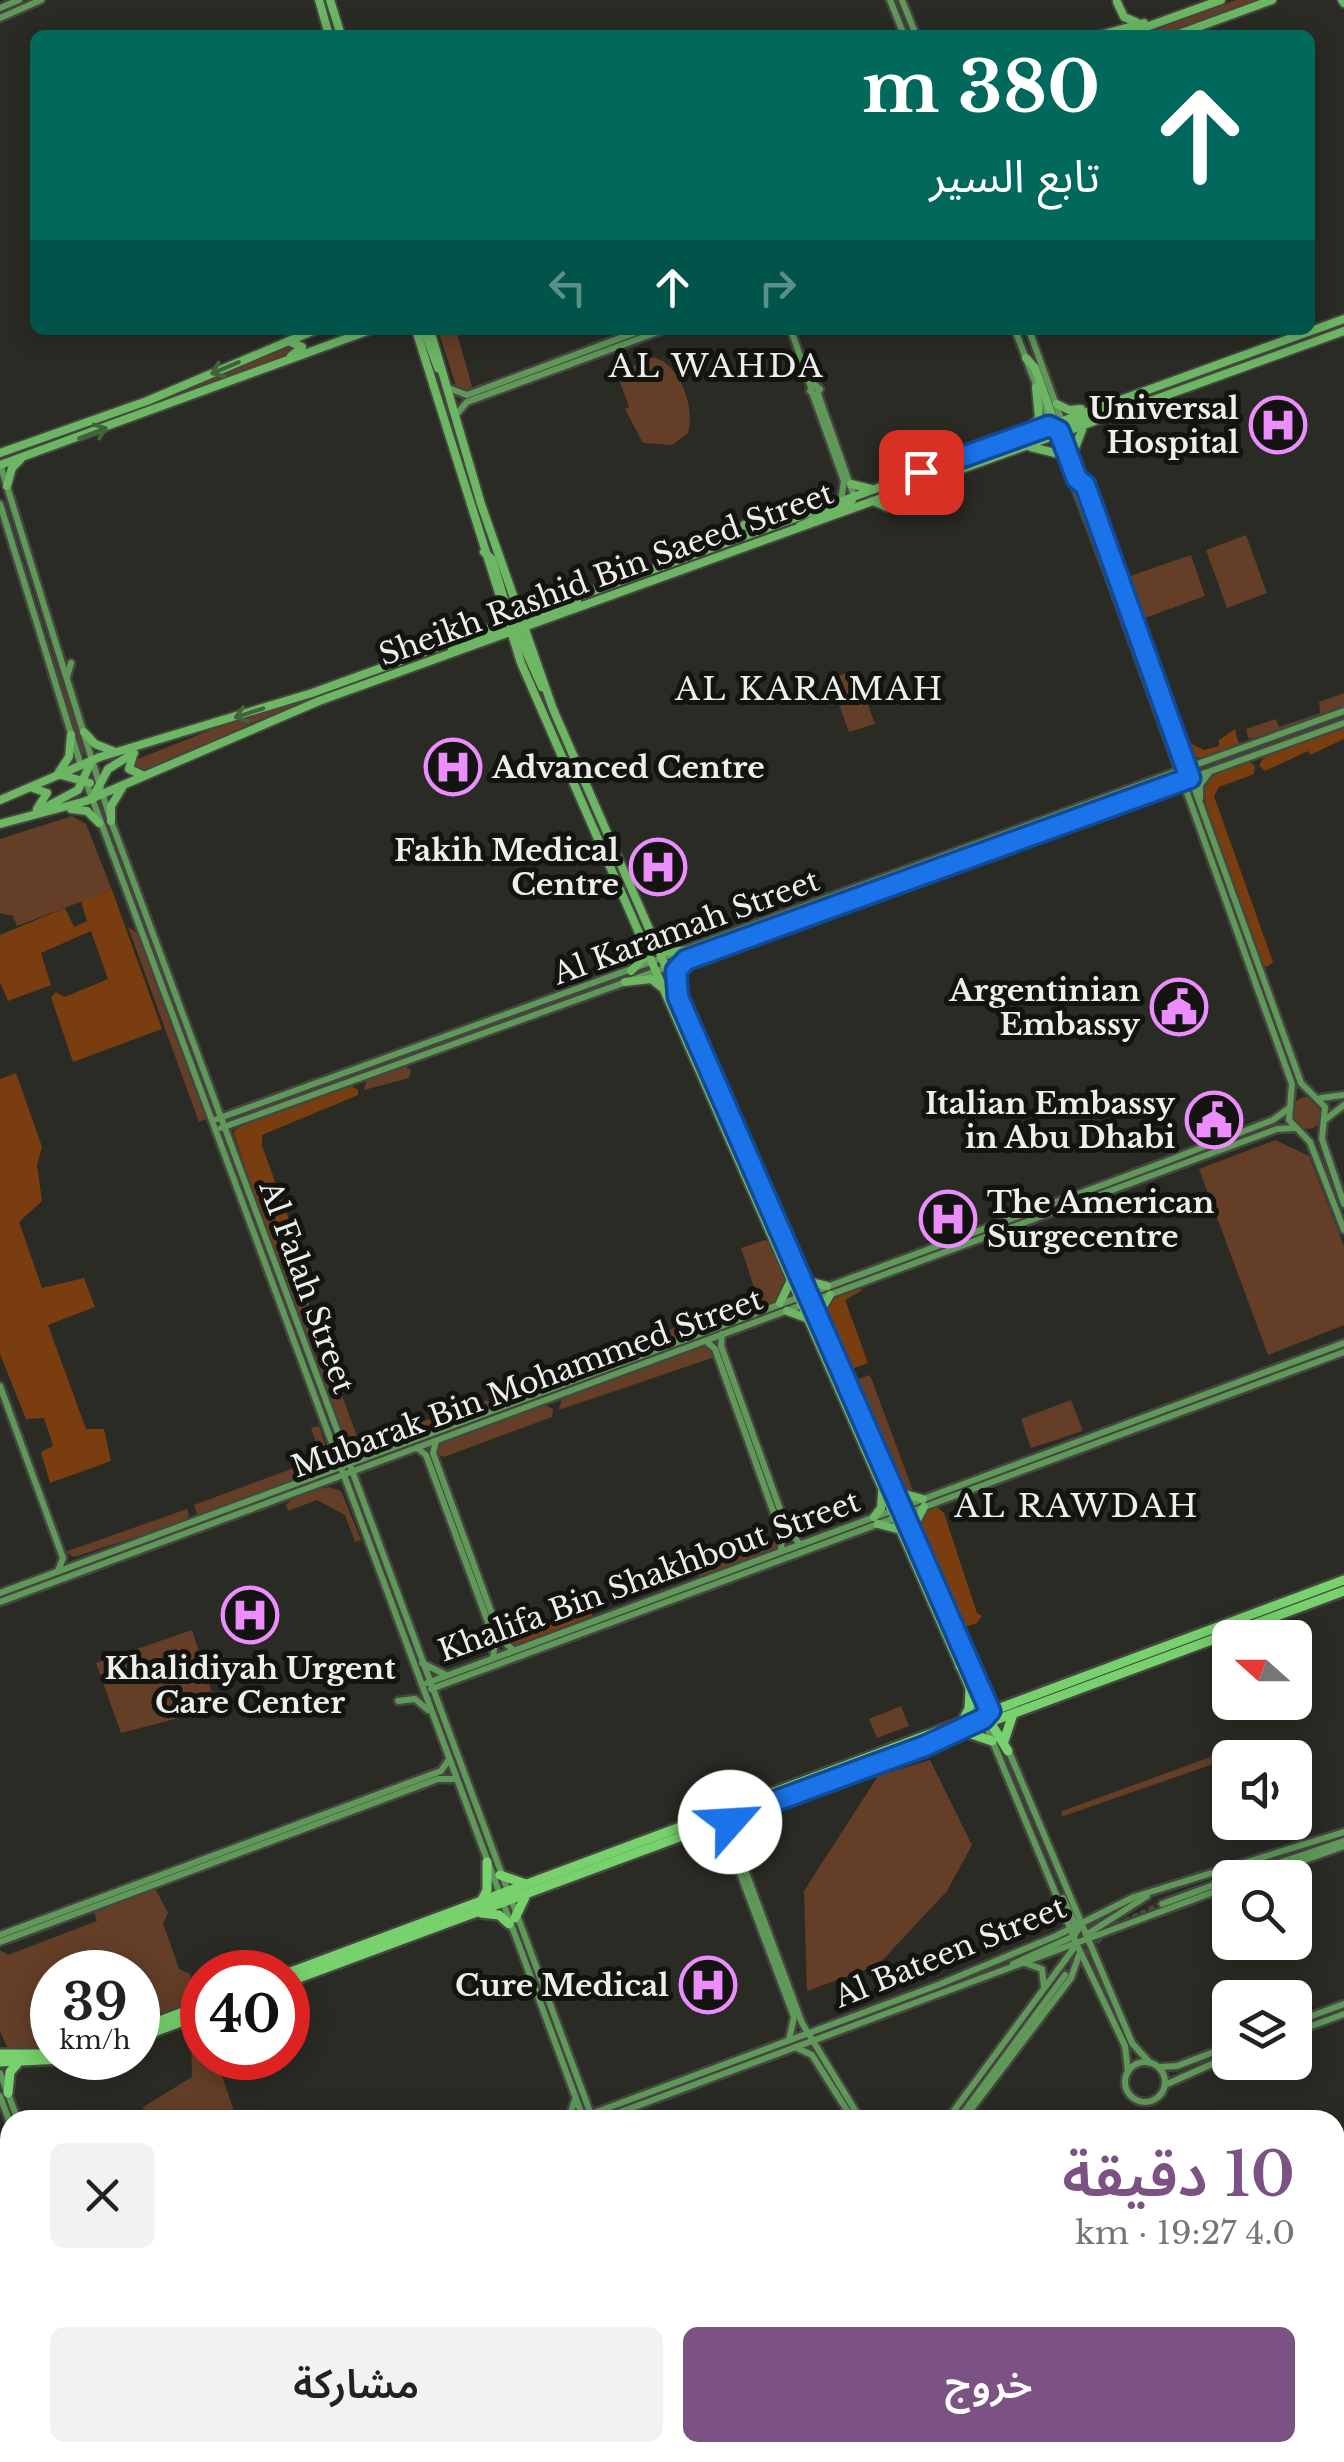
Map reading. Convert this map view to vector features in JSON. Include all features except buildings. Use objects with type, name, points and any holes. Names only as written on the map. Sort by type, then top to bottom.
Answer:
[{"type":"highway","points":[[476,1913],[497,1914],[512,1921],[530,1888],[925,1746],[1035,1695],[1344,1580]]},
{"type":"highway","points":[[310,1974],[1012,1708],[1344,1591]]},
{"type":"highway","points":[[960,1666],[968,1672],[1006,1746]]},
{"type":"highway","points":[[925,1746],[962,1727],[969,1709],[970,1690]]},
{"type":"highway","points":[[1006,1746],[1005,1726],[1012,1708],[1035,1695]]},
{"type":"highway","points":[[985,1697],[1012,1708]]},
{"type":"highway","points":[[962,1727],[992,1740]]},
{"type":"highway","points":[[481,1902],[487,1890],[486,1862]]},
{"type":"highway","points":[[500,1875],[530,1888]]},
{"type":"highway","points":[[310,1966],[481,1902],[504,1898]]},
{"type":"highway","points":[[0,2051],[30,2059]]},
{"type":"highway","points":[[0,2062],[30,2057]]},
{"type":"highway","points":[[4,2094],[10,2072],[20,2059]]},
{"type":"main road","points":[[0,8],[19,0]]},
{"type":"main road","points":[[0,18],[42,0]]},
{"type":"main road","points":[[318,0],[327,30]]},
{"type":"main road","points":[[890,0],[902,30]]},
{"type":"main road","points":[[902,0],[914,30]]},
{"type":"main road","points":[[1129,0],[1119,6],[1129,21],[1163,21]]},
{"type":"main road","points":[[1138,30],[1220,0]]},
{"type":"main road","points":[[1190,30],[1272,0]]},
{"type":"main road","points":[[331,3],[347,14]]},
{"type":"main road","points":[[331,3],[339,30]]},
{"type":"main road","points":[[1117,30],[1145,22]]},
{"type":"main road","name":"Sheikh Rashid Bin Saeed Street","points":[[1315,330],[1344,319]]},
{"type":"main road","name":"Sheikh Rashid Bin Saeed Street","points":[[0,824],[92,799],[99,788],[124,786],[287,713],[490,640],[544,608],[1012,438],[1087,426],[1344,331]]},
{"type":"main road","points":[[0,453],[303,335]]},
{"type":"main road","points":[[330,346],[348,335]]},
{"type":"main road","points":[[0,464],[358,335]]},
{"type":"main road","points":[[418,335],[498,600],[546,689],[654,941],[665,990],[794,1276],[882,1488],[912,1534],[985,1697],[992,1740],[1062,1907],[1080,1932]]},
{"type":"main road","points":[[431,335],[512,599],[516,649],[641,932],[678,997],[794,1276],[828,1290],[813,1320]]},
{"type":"main road","points":[[455,418],[466,402],[630,335]]},
{"type":"main road","points":[[445,384],[457,394],[467,395],[646,335]]},
{"type":"main road","points":[[795,335],[854,496],[850,504],[810,519],[797,529]]},
{"type":"main road","points":[[1018,335],[1036,387],[1073,453],[1085,485],[1180,751],[1187,797],[1292,1084],[1290,1106],[1298,1130],[1310,1142],[1344,1230]]},
{"type":"main road","points":[[1030,335],[1057,404],[1060,454],[1106,568],[1170,749],[1201,809],[1301,1082],[1326,1108],[1322,1139],[1344,1204]]},
{"type":"main road","name":"Sheikh Rashid Bin Saeed Street","points":[[0,800],[92,760],[306,695],[490,627],[514,625],[585,606],[1027,446],[1100,408],[1300,335]]},
{"type":"main road","points":[[271,368],[302,350],[300,344],[289,341]]},
{"type":"main road","points":[[1015,352],[1026,356],[1035,368],[1077,479],[1085,485]]},
{"type":"main road","points":[[1012,438],[1038,422],[1036,387]]},
{"type":"main road","points":[[814,390],[844,480],[841,501]]},
{"type":"main road","points":[[1003,454],[1013,445],[1113,409],[1126,399]]},
{"type":"main road","points":[[1057,404],[1072,411],[1100,408]]},
{"type":"main road","points":[[817,405],[826,418]]},
{"type":"main road","points":[[1073,453],[1078,435],[1087,426]]},
{"type":"main road","points":[[986,440],[998,443]]},
{"type":"main road","points":[[0,442],[17,448]]},
{"type":"main road","points":[[1027,446],[1060,454]]},
{"type":"main road","points":[[947,462],[952,452]]},
{"type":"main road","points":[[7,486],[12,468],[23,458]]},
{"type":"main road","name":"Al Falah Street","points":[[0,464],[99,788],[212,1100],[215,1120]]},
{"type":"main road","points":[[916,497],[933,480]]},
{"type":"main road","points":[[851,484],[875,490]]},
{"type":"main road","points":[[873,502],[887,507]]},
{"type":"main road","points":[[0,504],[87,778],[99,788],[114,764],[148,744]]},
{"type":"main road","points":[[744,525],[758,531]]},
{"type":"main road","points":[[483,551],[492,559],[514,625]]},
{"type":"main road","points":[[447,656],[459,646],[569,606],[580,596]]},
{"type":"main road","points":[[512,599],[524,607],[544,608]]},
{"type":"main road","points":[[490,627],[498,600]]},
{"type":"main road","points":[[546,689],[534,644],[536,632],[585,606]]},
{"type":"main road","points":[[490,640],[516,649]]},
{"type":"main road","points":[[425,643],[436,648]]},
{"type":"main road","points":[[66,678],[71,664]]},
{"type":"main road","name":"Al Karamah Street","points":[[1210,766],[1344,712]]},
{"type":"main road","name":"Al Karamah Street","points":[[219,1129],[625,982],[660,965],[1158,789],[1184,775],[1344,723]]},
{"type":"main road","points":[[84,732],[100,747],[118,752]]},
{"type":"main road","points":[[56,775],[69,758],[71,735]]},
{"type":"main road","points":[[1159,779],[1172,767],[1170,749]]},
{"type":"main road","points":[[1180,751],[1210,766],[1200,788],[1201,809]]},
{"type":"main road","points":[[134,753],[128,769],[147,775]]},
{"type":"main road","points":[[17,819],[67,798],[87,778],[92,760]]},
{"type":"main road","points":[[56,775],[87,778]]},
{"type":"main road","name":"Al Karamah Street","points":[[688,955],[1159,779],[1184,775]]},
{"type":"main road","name":"Al Falah Street","points":[[87,778],[100,823],[336,1445]]},
{"type":"main road","points":[[111,821],[114,800],[124,786]]},
{"type":"main road","points":[[25,790],[36,788],[47,793],[34,812]]},
{"type":"main road","points":[[1158,789],[1176,789],[1187,797]]},
{"type":"main road","points":[[67,807],[87,811],[100,823]]},
{"type":"main road","points":[[630,970],[644,958],[641,932]]},
{"type":"main road","points":[[654,941],[667,952],[688,955],[675,973],[678,997]]},
{"type":"main road","name":"Al Karamah Street","points":[[215,1120],[630,970],[660,965]]},
{"type":"main road","points":[[625,982],[652,978],[665,990]]},
{"type":"main road","points":[[1290,1106],[1298,1096],[1344,1095]]},
{"type":"main road","points":[[212,1100],[224,1111],[238,1111]]},
{"type":"main road","points":[[1298,1130],[1310,1132],[1344,1105]]},
{"type":"main road","name":"Mubarak Bin Mohammed Street","points":[[0,1602],[322,1483],[387,1450],[780,1303],[804,1299],[1194,1151],[1273,1120],[1290,1106]]},
{"type":"main road","points":[[230,1147],[232,1129],[242,1120]]},
{"type":"main road","name":"Al Falah Street","points":[[219,1129],[230,1147],[426,1687],[448,1760],[582,2110]]},
{"type":"main road","name":"Mubarak Bin Mohammed Street","points":[[828,1290],[1277,1129],[1298,1130]]},
{"type":"main road","points":[[780,1303],[794,1276]]},
{"type":"main road","name":"Mubarak Bin Mohammed Street","points":[[0,1594],[321,1473],[365,1467],[787,1312],[804,1299]]},
{"type":"main road","points":[[787,1312],[813,1320],[893,1490],[900,1532],[970,1690],[988,1717]]},
{"type":"main road","points":[[722,1334],[721,1346],[788,1529],[800,1544]]},
{"type":"main road","points":[[704,1340],[715,1349],[783,1540],[782,1551]]},
{"type":"main road","name":"Khalifa Bin Shakhbout Street","points":[[923,1503],[1344,1343]]},
{"type":"main road","name":"Khalifa Bin Shakhbout Street","points":[[426,1687],[1344,1352]]},
{"type":"main road","points":[[0,1386],[63,1558],[76,1565]]},
{"type":"main road","points":[[436,1440],[433,1453],[501,1639],[514,1650]]},
{"type":"main road","points":[[321,1473],[329,1465],[336,1445],[354,1454],[387,1450]]},
{"type":"main road","points":[[416,1448],[426,1455],[489,1626],[496,1648],[493,1658]]},
{"type":"main road","points":[[322,1483],[353,1491],[365,1467]]},
{"type":"main road","points":[[882,1488],[882,1505],[876,1520],[900,1532]]},
{"type":"main road","points":[[893,1490],[923,1503],[913,1521],[912,1534]]},
{"type":"main road","name":"Al Falah Street","points":[[353,1491],[422,1662],[426,1687]]},
{"type":"main road","points":[[774,1513],[782,1530],[788,1529]]},
{"type":"main road","name":"Khalifa Bin Shakhbout Street","points":[[449,1678],[800,1544],[876,1520]]},
{"type":"main road","points":[[57,1572],[63,1558]]},
{"type":"main road","points":[[398,1701],[419,1700],[434,1711],[449,1678],[422,1662]]},
{"type":"main road","name":"Al Falah Street","points":[[434,1711],[500,1875],[504,1898]]},
{"type":"main road","points":[[955,2110],[1077,1944],[1080,1932],[1074,1908],[1006,1746]]},
{"type":"main road","points":[[0,1939],[283,1839],[344,1810],[355,1800],[441,1771],[448,1760]]},
{"type":"main road","points":[[0,1939],[344,1810],[438,1778],[456,1780]]},
{"type":"main road","points":[[732,1817],[730,1832],[802,2022],[818,2058],[851,2110]]},
{"type":"main road","points":[[710,1825],[726,1836],[794,2017],[791,2044],[818,2058]]},
{"type":"main road","name":"Al Bateen Street","points":[[809,2037],[829,2035],[1077,1944],[1080,1932],[1098,1916],[1161,1889],[1344,1832]]},
{"type":"main road","points":[[1302,1860],[1344,1844]]},
{"type":"main road","points":[[1291,1860],[1344,1844]]},
{"type":"main road","points":[[1162,1904],[1212,1885]]},
{"type":"main road","points":[[1009,1969],[1019,1960],[1161,1889]]},
{"type":"main road","points":[[1056,1891],[1097,1960],[1134,2046],[1154,2064],[1164,2086]]},
{"type":"main road","name":"Al Bateen Street","points":[[621,2110],[1056,1936],[1108,1932],[1190,1906],[1212,1893]]},
{"type":"main road","points":[[1056,1936],[1062,1907]]},
{"type":"main road","points":[[1074,1908],[1098,1916]]},
{"type":"main road","points":[[1097,1960],[1098,1945],[1108,1932]]},
{"type":"main road","points":[[1077,1944],[1088,1950],[1106,1981]]},
{"type":"main road","points":[[1077,1944],[1125,2046],[1126,2086],[1137,2100],[1155,2099],[1179,2075],[1212,2063]]},
{"type":"main road","points":[[968,2110],[1080,1957],[1067,1956]]},
{"type":"main road","points":[[1024,1963],[1041,1968],[1044,1987]]},
{"type":"main road","points":[[1068,1977],[1084,1973],[1095,1981]]},
{"type":"main road","points":[[1312,2016],[1344,2004]]},
{"type":"main road","points":[[1312,2026],[1344,2014]]},
{"type":"main road","points":[[802,2022],[823,2028]]},
{"type":"main road","points":[[818,2058],[829,2035]]},
{"type":"main road","points":[[1128,2072],[1139,2063],[1180,2065],[1212,2053]]},
{"type":"main road","points":[[0,2074],[4,2094]]},
{"type":"main road","points":[[579,2098],[603,2110]]},
{"type":"main road","points":[[579,2098],[582,2110]]},
{"type":"shaded area","points":[[1236,0],[1259,0],[1178,30],[1153,30]]},
{"type":"shaded area","points":[[440,335],[457,335],[473,390],[464,393],[457,389]]},
{"type":"shaded area","points":[[297,344],[298,350],[60,439]]},
{"type":"shaded area","points":[[644,357],[666,363],[686,396],[688,433],[672,445],[643,443],[625,409],[629,407],[619,379]]},
{"type":"shaded area","points":[[12,532],[85,752],[82,755]]},
{"type":"shaded area","points":[[1246,535],[1267,593],[1227,608],[1206,550]]},
{"type":"shaded area","points":[[1191,555],[1205,596],[1145,618],[1130,576]]},
{"type":"shaded area","points":[[425,656],[273,714],[139,773],[130,762],[236,720]]},
{"type":"shaded area","points":[[855,670],[875,724],[849,732],[830,679]]},
{"type":"shaded area","points":[[1344,693],[1344,709],[1261,739],[1248,738],[1246,729],[1276,719],[1279,727],[1320,713],[1319,702]]},
{"type":"shaded area","points":[[1180,719],[1190,743],[1204,750],[1219,746],[1219,740],[1235,729],[1239,745],[1206,758],[1192,757],[1175,722]]},
{"type":"shaded area","points":[[1344,726],[1344,739],[1310,755],[1308,751],[1265,771],[1259,765],[1266,754]]},
{"type":"shaded area","points":[[1249,761],[1255,766],[1254,774],[1219,787],[1214,796],[1273,962],[1267,967],[1258,963],[1233,897],[1214,840],[1205,793],[1207,778]]},
{"type":"shaded area","points":[[72,816],[86,824],[112,890],[17,926],[13,916],[0,913],[0,839]]},
{"type":"shaded area","points":[[112,890],[162,1029],[73,1062],[51,997],[56,992],[65,997],[108,979],[91,931],[41,953],[51,985],[8,1001],[0,982],[0,935],[65,908],[74,927],[87,921],[81,901]]},
{"type":"shaded area","points":[[128,927],[136,932],[142,946],[206,1119],[199,1122]]},
{"type":"shaded area","points":[[404,1066],[411,1070],[409,1078],[364,1090],[367,1079]]},
{"type":"shaded area","points":[[16,1073],[42,1147],[37,1165],[42,1201],[19,1222],[42,1288],[84,1278],[95,1307],[48,1325],[86,1429],[104,1429],[111,1461],[50,1483],[41,1452],[53,1446],[44,1418],[26,1419],[0,1354],[0,1079]]},
{"type":"shaded area","points":[[350,1085],[358,1090],[358,1095],[262,1135],[262,1146],[301,1252],[281,1261],[276,1259],[233,1131],[256,1118]]},
{"type":"shaded area","points":[[1307,1097],[1318,1102],[1323,1113],[1318,1124],[1307,1129],[1296,1124],[1291,1113],[1296,1102]]},
{"type":"shaded area","points":[[1275,1140],[1309,1156],[1344,1246],[1344,1325],[1268,1355],[1199,1169]]},
{"type":"shaded area","points":[[765,1240],[771,1244],[788,1288],[781,1299],[500,1405],[496,1402],[497,1396],[752,1298],[755,1290],[741,1248]]},
{"type":"shaded area","points":[[290,1265],[297,1271],[321,1337],[319,1345],[307,1341],[281,1273]]},
{"type":"shaded area","points":[[854,1289],[863,1290],[845,1300],[868,1363],[846,1371],[821,1311],[826,1303]]},
{"type":"shaded area","points":[[706,1343],[715,1353],[712,1358],[559,1410],[562,1397]]},
{"type":"shaded area","points":[[326,1352],[357,1436],[364,1441],[487,1400],[492,1406],[356,1453],[335,1424],[314,1362],[317,1355]]},
{"type":"shaded area","points":[[870,1375],[915,1496],[898,1490],[852,1389],[853,1381]]},
{"type":"shaded area","points":[[1071,1400],[1083,1431],[1031,1448],[1021,1419]]},
{"type":"shaded area","points":[[543,1404],[553,1409],[552,1417],[444,1457],[437,1454],[438,1443]]},
{"type":"shaded area","points":[[319,1426],[329,1456],[323,1469],[198,1516],[194,1505],[321,1458],[311,1428]]},
{"type":"shaded area","points":[[329,1487],[341,1491],[361,1540],[355,1542],[345,1515],[317,1500],[288,1511],[286,1505],[296,1495]]},
{"type":"shaded area","points":[[936,1506],[944,1513],[977,1613],[982,1616],[977,1623],[965,1627],[955,1622],[914,1532],[917,1516]]},
{"type":"shaded area","points":[[187,1509],[189,1516],[182,1522],[74,1557],[65,1552]]},
{"type":"shaded area","points":[[782,1539],[779,1547],[701,1577],[693,1573]]},
{"type":"shaded area","points":[[592,1606],[592,1616],[512,1646],[506,1640]]},
{"type":"shaded area","points":[[192,1630],[217,1708],[121,1733],[96,1663]]},
{"type":"shaded area","points":[[901,1706],[909,1726],[877,1738],[869,1719]]},
{"type":"shaded area","points":[[1212,1756],[1212,1764],[1061,1817],[1062,1811]]},
{"type":"shaded area","points":[[930,1760],[972,1845],[947,1891],[878,1965],[807,1991],[804,1891],[878,1776]]},
{"type":"shaded area","points":[[156,1890],[168,1913],[163,1923],[180,1969],[180,2008],[160,2015],[160,1950],[30,1950],[30,2047],[7,2047],[0,2031],[0,1950],[8,1955],[97,1921],[94,1912]]},
{"type":"shaded area","points":[[187,2080],[223,2080],[234,2110],[144,2110]]},
{"type":"tunnel","points":[[1065,1975],[1109,1929],[1162,1904]]},
{"type":"place","name":"Universal Hospital","points":[[1278,425]]},
{"type":"place","name":"Advanced Centre","points":[[453,767]]},
{"type":"place","name":"Fakih Medical Centre","points":[[658,867]]},
{"type":"place","name":"Argentinian Embassy","points":[[1179,1007]]},
{"type":"place","name":"Italian Embassy in Abu Dhabi","points":[[1214,1120]]},
{"type":"place","name":"The American Surgecentre","points":[[948,1219]]},
{"type":"place","name":"Khalidiyah Urgent Care Center","points":[[250,1615]]},
{"type":"place","name":"Cure Medical","points":[[708,1985]]},
{"type":"district","name":"AL WAHDA","points":[[717,366]]},
{"type":"district","name":"AL KARAMAH","points":[[810,689]]},
{"type":"district","name":"AL RAWDAH","points":[[1077,1506]]},
{"type":"route","points":[[730,1822],[732,1817],[925,1746],[935,1738],[983,1719],[990,1711],[678,997],[676,971],[686,960],[1190,778],[1085,485],[1077,479],[1059,431],[1049,426],[921,472]]}]
